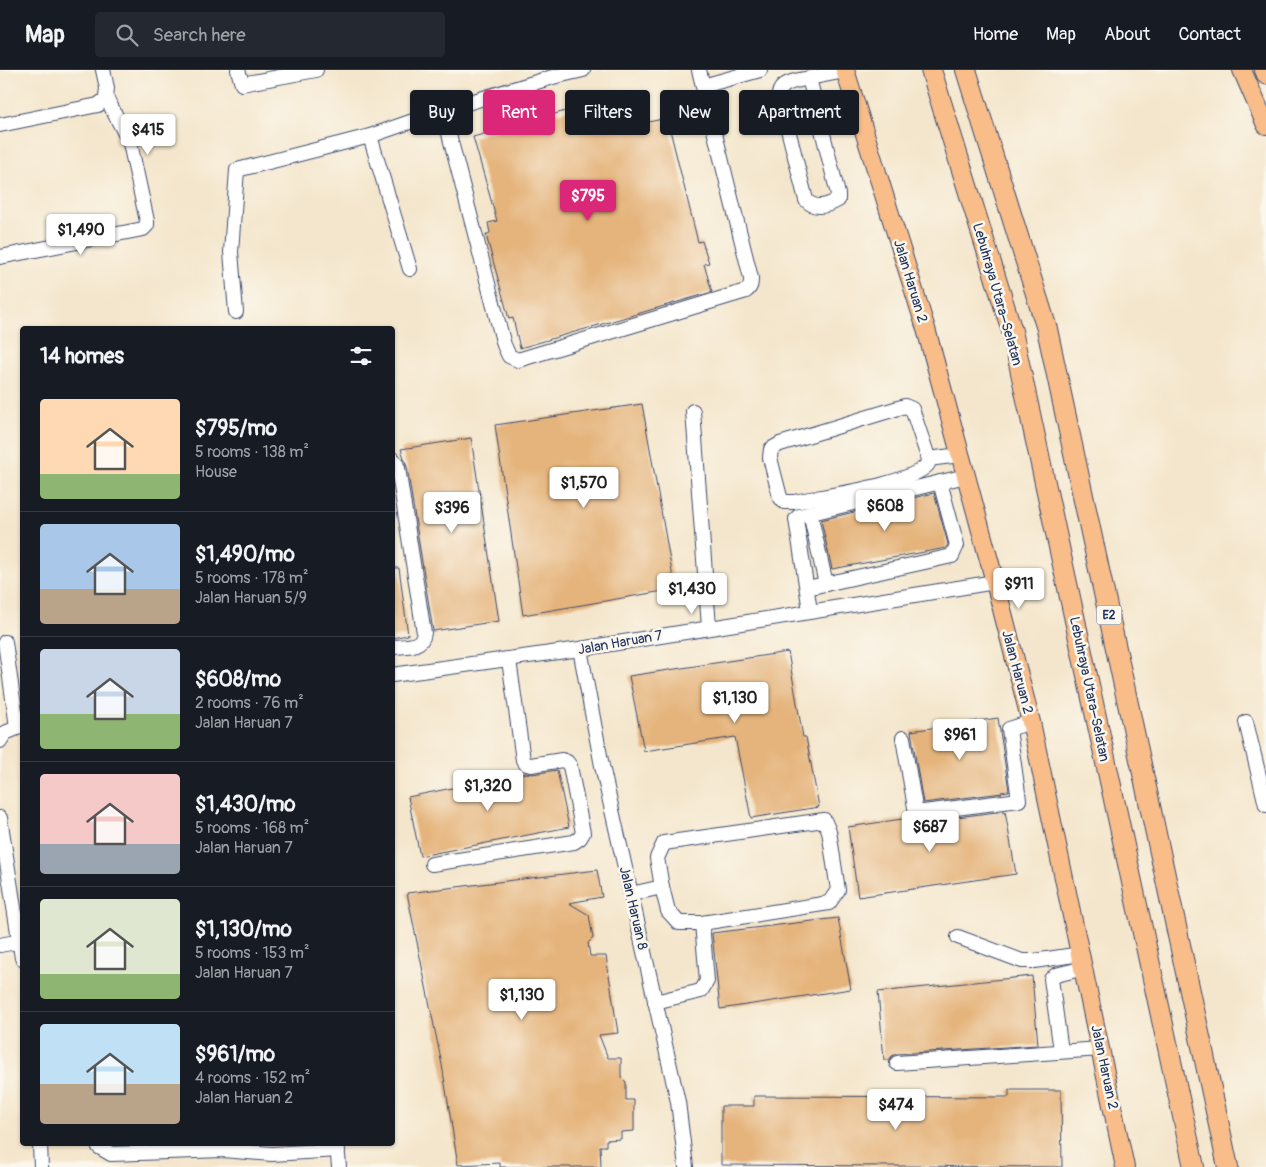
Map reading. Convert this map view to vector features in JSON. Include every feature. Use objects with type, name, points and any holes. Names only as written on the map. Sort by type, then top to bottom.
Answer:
[{"type":"highway","name":"Lebuhraya Utara–Selatan","points":[[931,70],[1012,331],[1194,1167]]},
{"type":"highway","name":"E2","points":[[966,70],[1047,329],[1228,1167]]},
{"type":"main road","points":[[1242,70],[1266,125]]},
{"type":"main road","points":[[1264,70],[1266,75]]},
{"type":"main road","name":"Jalan Haruan 2","points":[[845,71],[926,330],[1031,722],[1101,1049],[1124,1167]]},
{"type":"street","points":[[0,126],[98,105],[106,99],[107,88],[103,70]]},
{"type":"street","points":[[238,70],[242,84],[316,70]]},
{"type":"street","points":[[473,101],[583,70]]},
{"type":"street","points":[[449,135],[504,345],[509,356],[518,360],[746,291],[749,288],[751,278],[699,70]]},
{"type":"street","points":[[703,86],[760,70]]},
{"type":"street","points":[[809,78],[838,194],[838,200],[817,207],[811,205],[806,200],[778,94],[783,85],[809,78],[845,71]]},
{"type":"street","points":[[0,257],[143,229],[146,225],[147,221],[130,143],[106,97]]},
{"type":"street","points":[[236,312],[231,252],[237,170],[370,136],[410,122]]},
{"type":"street","points":[[370,136],[410,270]]},
{"type":"street","points":[[905,406],[912,410],[928,459],[928,464],[924,468],[896,481],[794,502],[784,502],[780,497],[770,458],[771,449],[780,444],[905,406]]},
{"type":"street","points":[[693,411],[709,627]]},
{"type":"street","points":[[928,459],[960,455]]},
{"type":"street","points":[[395,462],[398,468],[424,633],[420,643],[395,647]]},
{"type":"street","points":[[810,611],[796,519],[799,516],[966,476]]},
{"type":"street","points":[[807,588],[952,556],[956,545],[940,482]]},
{"type":"street","points":[[810,513],[826,584]]},
{"type":"street","name":"Jalan Haruan 7","points":[[395,675],[509,660],[995,582]]},
{"type":"street","points":[[0,741],[5,733],[20,726],[5,642]]},
{"type":"street","name":"Jalan Haruan 8","points":[[580,649],[602,766],[678,1102],[686,1167]]},
{"type":"street","points":[[432,864],[574,842],[583,833],[570,766],[567,762],[562,760],[531,765],[526,764],[523,760],[509,660]]},
{"type":"street","points":[[903,738],[916,813],[925,812],[1019,800],[1009,730],[1031,722]]},
{"type":"street","points":[[1246,722],[1266,804]]},
{"type":"street","points":[[0,818],[2,852],[20,936]]},
{"type":"street","points":[[824,820],[829,831],[838,890],[829,903],[702,923],[679,923],[668,911],[662,887],[657,858],[664,844],[824,820]]},
{"type":"street","points":[[631,894],[662,887]]},
{"type":"street","points":[[655,1002],[701,991],[708,981],[702,923]]},
{"type":"street","points":[[958,937],[1022,961],[1082,961]]},
{"type":"street","points":[[0,944],[20,941]]},
{"type":"street","points":[[1061,1051],[1051,979],[1056,974],[1082,961]]},
{"type":"street","points":[[897,1063],[1101,1049]]},
{"type":"street","points":[[40,1146],[41,1167]]},
{"type":"street","points":[[99,1146],[111,1154],[223,1150],[272,1154],[338,1147],[339,1167]]},
{"type":"building","points":[[565,111],[565,135],[650,135],[650,122],[660,120],[660,135],[671,135],[698,242],[702,241],[709,263],[704,264],[712,292],[520,348],[513,318],[509,319],[486,235],[490,233],[488,223],[497,221],[473,137],[483,134],[555,135],[555,114]]},
{"type":"building","points":[[642,404],[675,589],[523,615],[495,425]]},
{"type":"building","points":[[471,438],[499,621],[433,631],[407,467],[401,449]]},
{"type":"building","points":[[934,493],[948,544],[946,548],[832,569],[821,520]]},
{"type":"building","points":[[395,568],[399,568],[408,635],[395,637]]},
{"type":"building","points":[[788,652],[803,737],[806,737],[819,807],[751,818],[735,737],[644,751],[629,676]]},
{"type":"building","points":[[998,718],[1009,791],[923,803],[911,731]]},
{"type":"building","points":[[557,770],[569,827],[420,856],[408,797],[526,773],[532,774]]},
{"type":"building","points":[[1005,811],[1016,874],[858,897],[848,827],[909,818],[917,822]]},
{"type":"building","points":[[597,870],[602,897],[569,903],[589,915],[593,938],[588,943],[590,956],[606,956],[618,1033],[599,1035],[608,1058],[621,1058],[621,1077],[626,1082],[626,1100],[634,1100],[634,1131],[621,1132],[621,1139],[606,1140],[606,1146],[600,1146],[601,1167],[500,1167],[500,1163],[458,1165],[442,1065],[407,893]]},
{"type":"building","points":[[838,918],[851,989],[720,1009],[712,933]]},
{"type":"building","points":[[1032,976],[1038,1045],[896,1054],[889,1060],[884,1060],[878,992]]},
{"type":"building","points":[[1009,1090],[1061,1090],[1062,1167],[721,1165],[721,1106],[754,1106],[754,1096],[1009,1097]]}]
